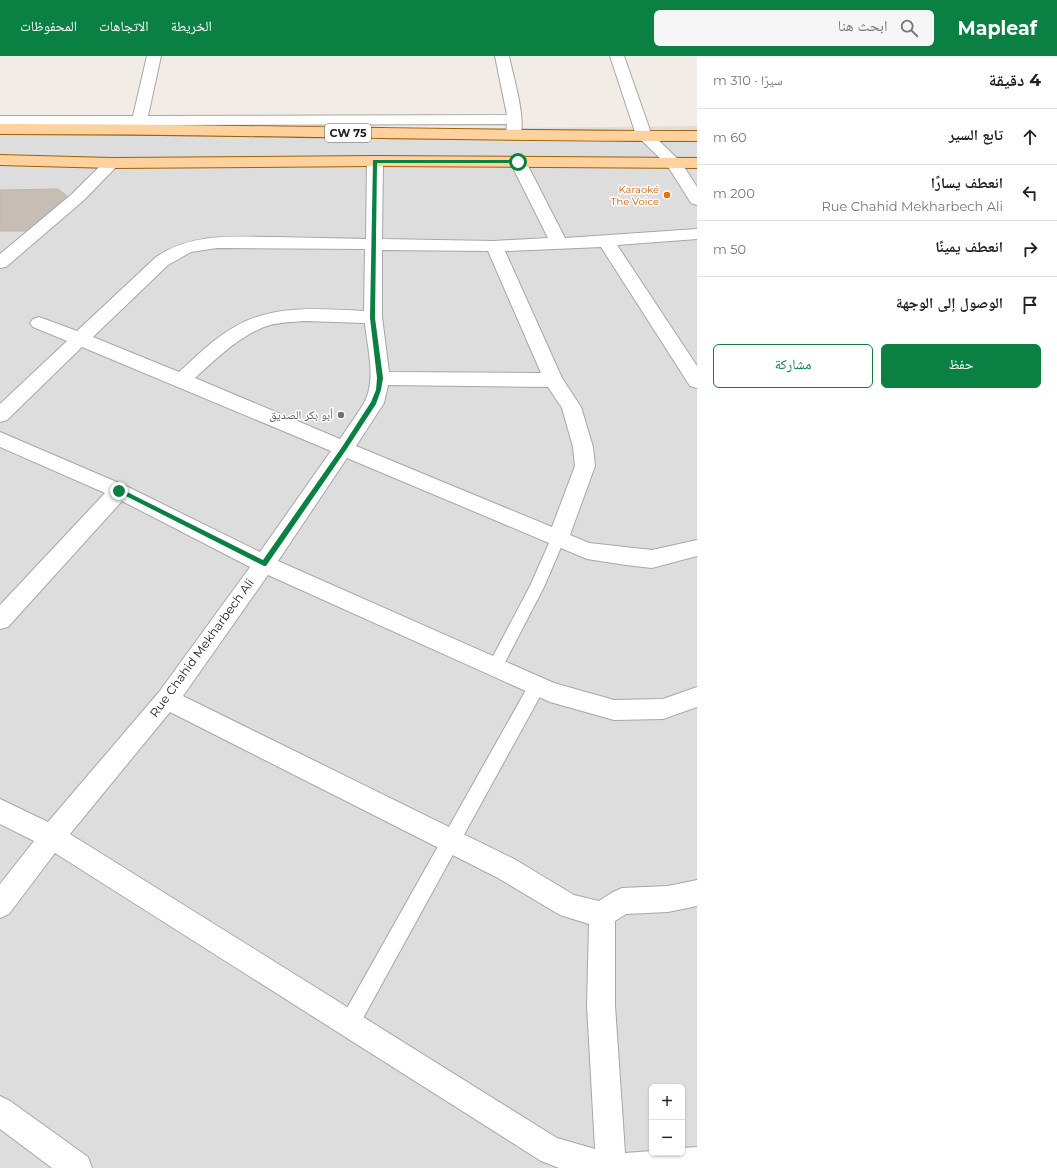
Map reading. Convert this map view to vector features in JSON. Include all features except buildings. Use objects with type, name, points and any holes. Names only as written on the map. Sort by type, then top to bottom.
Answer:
[{"type":"main road","name":"CW 75","points":[[0,129],[138,124],[514,136],[697,136]]},
{"type":"main road","points":[[0,160],[112,163],[375,161],[697,163]]},
{"type":"street","points":[[138,124],[154,56]]},
{"type":"street","points":[[502,56],[515,119],[514,136]]},
{"type":"street","points":[[617,56],[644,135],[673,162],[697,200]]},
{"type":"street","points":[[0,121],[138,124],[515,119]]},
{"type":"street","name":"Rue Chahid Mekharbech Ali","points":[[0,904],[52,837],[167,698],[264,564],[374,403],[380,378],[373,318],[375,161]]},
{"type":"street","points":[[518,162],[559,243]]},
{"type":"street","points":[[0,262],[78,197],[112,163]]},
{"type":"street","points":[[0,415],[162,261],[171,254],[193,245],[207,242],[226,242],[494,246],[606,241],[697,234]]},
{"type":"street","points":[[606,241],[697,381]]},
{"type":"street","points":[[494,246],[553,380],[571,407],[583,447],[585,466],[558,538]]},
{"type":"street","points":[[181,380],[227,341],[242,330],[255,324],[276,318],[296,316],[373,318]]},
{"type":"street","points":[[39,323],[78,340],[181,380],[587,551],[652,559],[697,548]]},
{"type":"street","points":[[380,378],[553,380]]},
{"type":"street","points":[[0,439],[119,491],[264,564],[550,692],[614,710],[663,709],[697,697]]},
{"type":"street","points":[[0,620],[119,491]]},
{"type":"street","points":[[167,698],[507,869],[569,906],[602,915]]},
{"type":"street","points":[[0,811],[52,837],[551,1152],[611,1168],[601,1005],[602,915]]},
{"type":"street","points":[[602,915],[622,901],[668,899],[697,893]]},
{"type":"street","points":[[0,1111],[77,1168]]},
{"type":"street","points":[[618,1168],[697,1162]]},
{"type":"lane","points":[[495,667],[537,587],[558,538]]},
{"type":"lane","points":[[349,1024],[536,686]]},
{"type":"shaded area","points":[[697,126],[697,1168],[0,1168],[0,133]]},
{"type":"place","name":"Karaoké The Voice","points":[[667,195]]},
{"type":"place","name":"أبو بكر الصديق","points":[[341,415]]},
{"type":"route","points":[[119,491],[264,564],[374,403],[378,390],[380,378],[373,318],[375,161],[518,162]]}]
